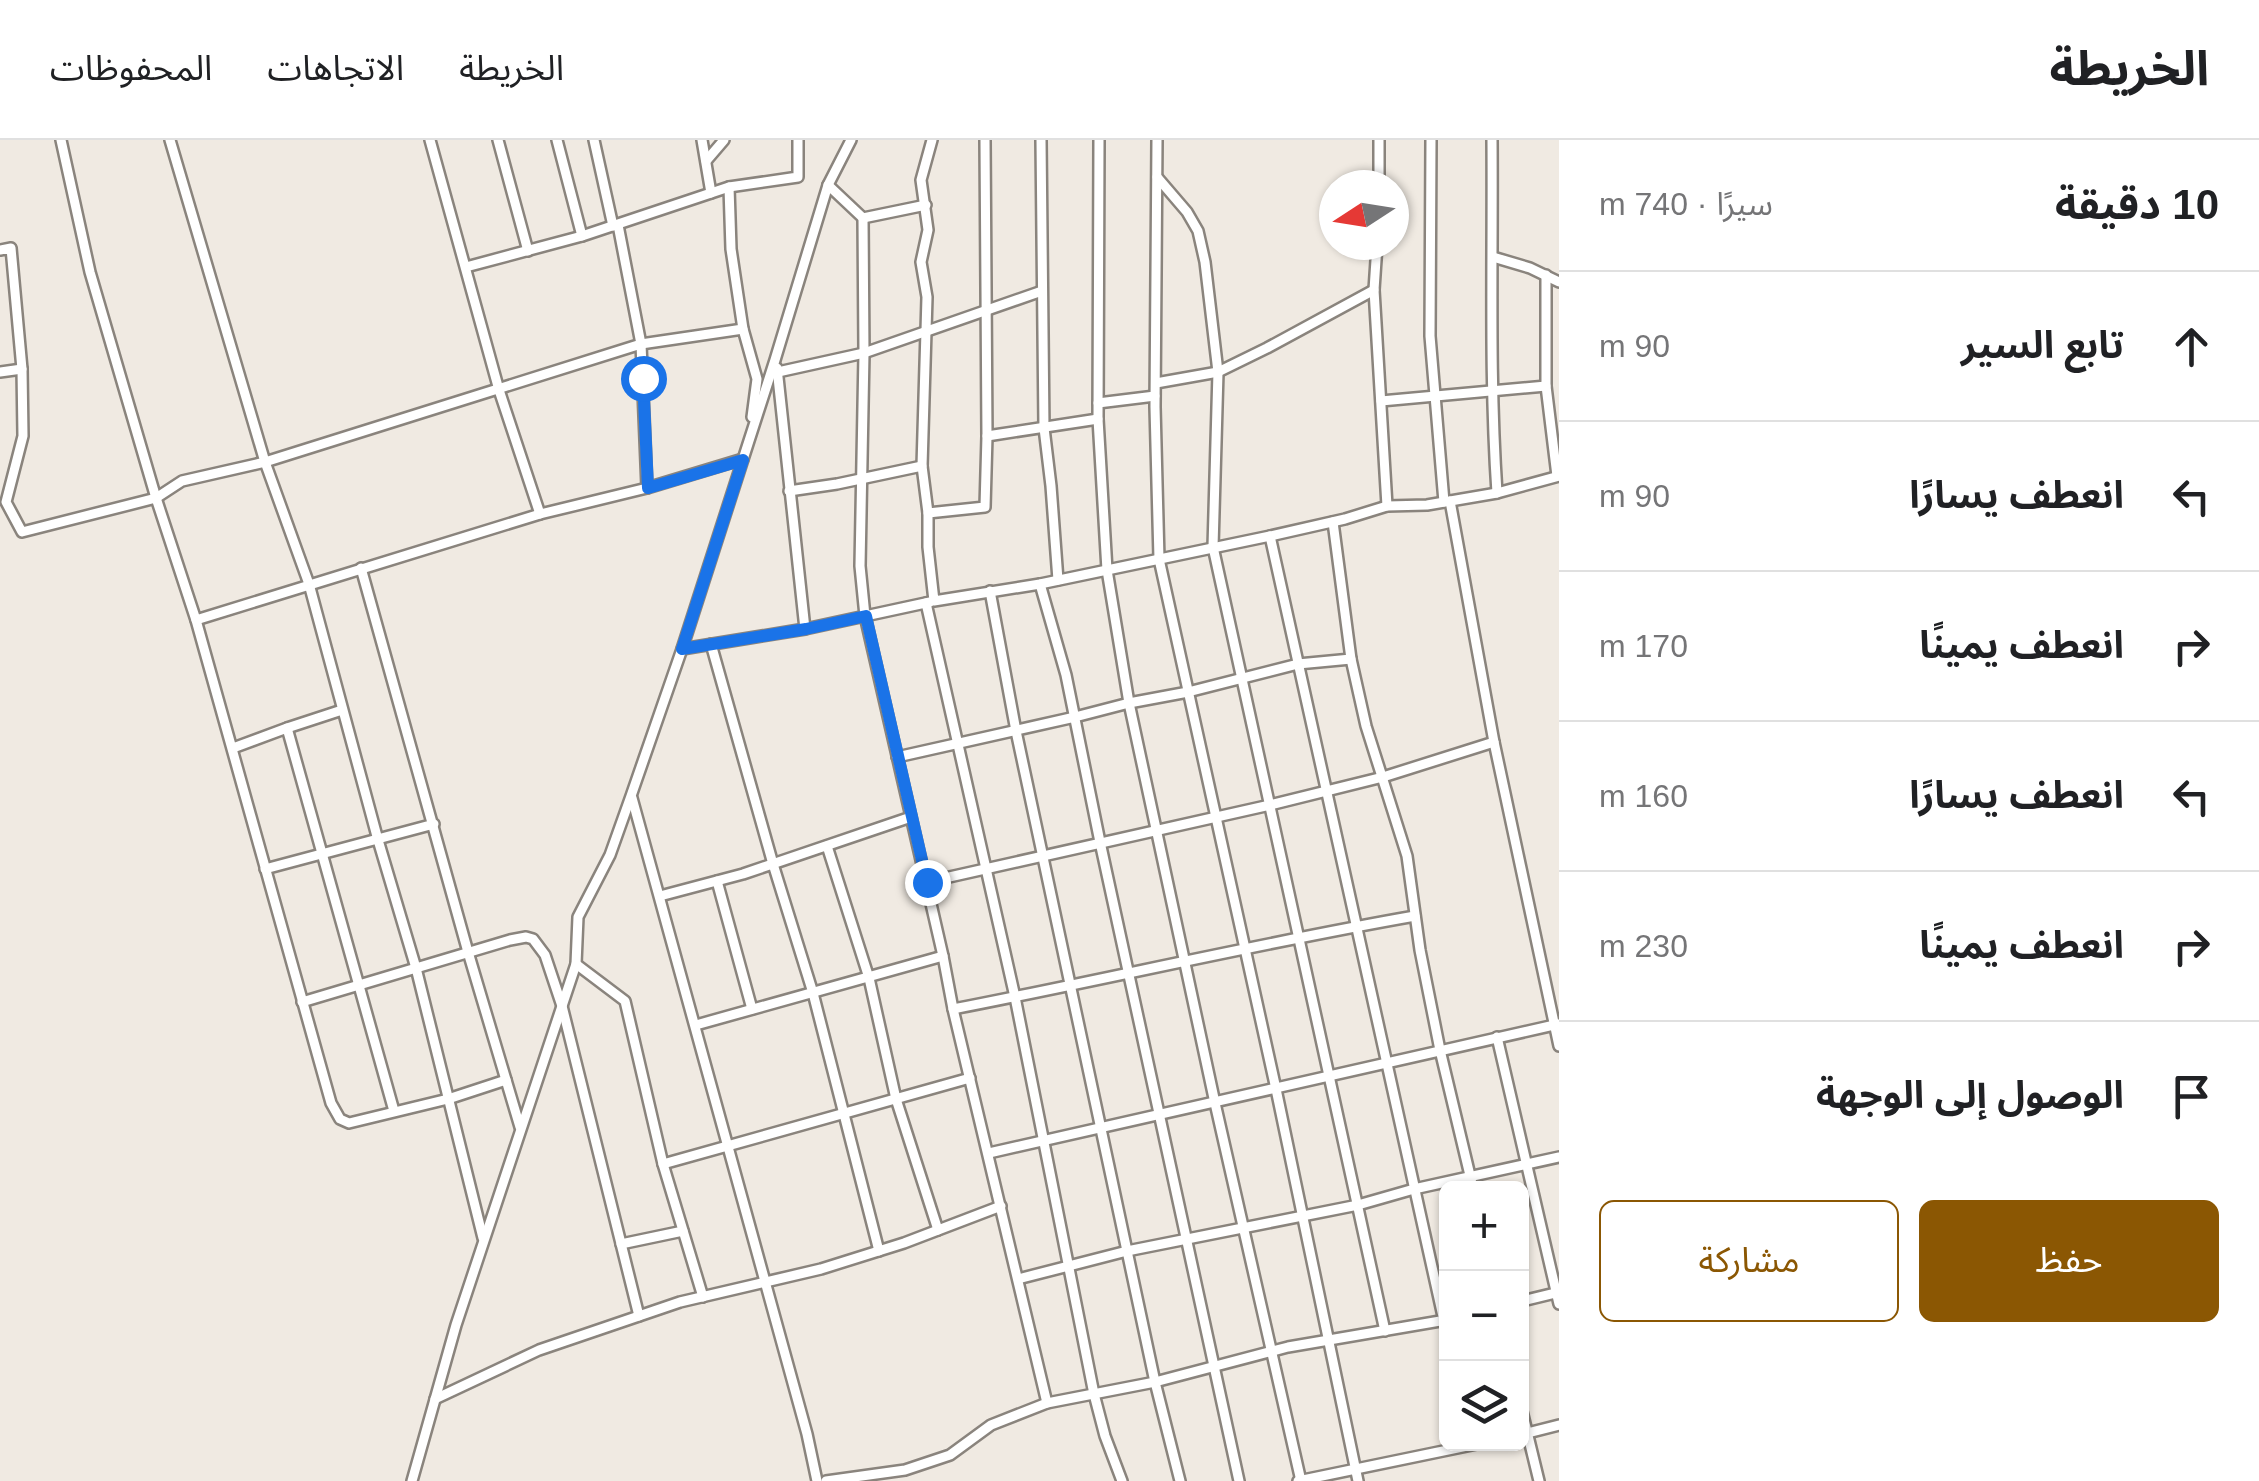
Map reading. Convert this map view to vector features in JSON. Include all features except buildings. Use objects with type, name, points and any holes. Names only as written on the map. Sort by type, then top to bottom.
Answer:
[{"type":"street","points":[[61,140],[90,272],[196,620],[331,1103],[340,1119],[349,1123],[448,1099],[506,1080]]},
{"type":"street","points":[[170,140],[264,462],[309,584],[416,968],[484,1241]]},
{"type":"street","points":[[430,140],[500,390],[540,514]]},
{"type":"street","points":[[498,140],[528,251]]},
{"type":"street","points":[[557,140],[582,236]]},
{"type":"street","points":[[594,140],[641,344],[648,488]]},
{"type":"street","points":[[702,140],[711,193]]},
{"type":"street","points":[[706,161],[724,140]]},
{"type":"street","points":[[466,267],[582,236],[729,188],[798,177],[798,140]]},
{"type":"street","points":[[412,1481],[456,1325],[576,964],[578,917],[610,855],[632,796],[750,440],[828,185],[851,140]]},
{"type":"street","points":[[932,140],[922,180],[928,230],[921,262],[928,296],[922,466],[928,513],[930,602],[957,744],[1015,997],[1094,1394],[1122,1481]]},
{"type":"street","points":[[928,513],[985,506],[985,140]]},
{"type":"street","points":[[1041,140],[1044,428],[1058,580]]},
{"type":"street","points":[[1099,140],[1098,419],[1107,570],[1129,703],[1300,1481],[1443,1451]]},
{"type":"street","points":[[1156,140],[1160,559],[1358,1481]]},
{"type":"street","points":[[1379,140],[1379,170]]},
{"type":"street","points":[[1431,140],[1430,336],[1447,502],[1559,1046]]},
{"type":"street","points":[[1492,140],[1490,312],[1497,493]]},
{"type":"street","points":[[1157,177],[1188,212],[1198,231],[1218,372],[1213,548],[1385,1331]]},
{"type":"street","points":[[828,185],[863,218],[860,566],[866,616],[1047,1403]]},
{"type":"street","points":[[729,188],[730,249],[743,329],[757,379],[750,440]]},
{"type":"street","points":[[863,218],[926,205]]},
{"type":"street","points":[[0,250],[10,248],[22,369],[23,436],[3,502],[22,532],[156,498],[182,481],[264,462],[641,344],[743,329]]},
{"type":"street","points":[[1493,257],[1559,282]]},
{"type":"street","points":[[1376,260],[1374,290],[1387,506]]},
{"type":"street","points":[[682,649],[1040,584],[1333,522],[1387,506],[1447,502],[1558,476],[1546,386],[1546,275]]},
{"type":"street","points":[[1156,383],[1218,372],[1374,290]]},
{"type":"street","points":[[778,372],[864,354],[1042,291]]},
{"type":"street","points":[[775,360],[806,629]]},
{"type":"street","points":[[0,372],[22,369]]},
{"type":"street","points":[[1380,401],[1546,386]]},
{"type":"street","points":[[1098,403],[1156,396]]},
{"type":"street","points":[[988,436],[1098,419]]},
{"type":"street","points":[[196,620],[540,514],[743,460]]},
{"type":"street","points":[[789,491],[922,466]]},
{"type":"street","points":[[1333,522],[1352,659],[1366,726],[1406,856],[1440,1050],[1472,1181]]},
{"type":"street","points":[[1270,536],[1439,1295]]},
{"type":"street","points":[[361,568],[521,1129]]},
{"type":"street","points":[[1040,584],[1066,675],[1239,1481]]},
{"type":"street","points":[[990,591],[1154,1382],[1180,1481]]},
{"type":"street","points":[[711,644],[772,864],[813,992],[880,1250]]},
{"type":"street","points":[[897,757],[1298,664],[1352,659]]},
{"type":"street","points":[[233,748],[342,710]]},
{"type":"street","points":[[287,728],[394,1111]]},
{"type":"street","points":[[927,882],[1270,805],[1382,777],[1494,742]]},
{"type":"street","points":[[632,796],[807,1434],[816,1481]]},
{"type":"street","points":[[660,896],[772,864],[911,817]]},
{"type":"street","points":[[266,869],[434,824]]},
{"type":"street","points":[[827,846],[868,978],[896,1099],[938,1230]]},
{"type":"street","points":[[717,881],[752,1009]]},
{"type":"street","points":[[954,1009],[1415,916]]},
{"type":"street","points":[[302,1002],[510,940],[534,939],[544,955],[562,1006],[639,1316]]},
{"type":"street","points":[[696,1025],[944,956]]},
{"type":"street","points":[[576,964],[625,1002],[663,1164],[703,1297]]},
{"type":"street","points":[[989,1153],[1557,1024]]},
{"type":"street","points":[[1497,1038],[1559,1304]]},
{"type":"street","points":[[663,1164],[970,1078]]},
{"type":"street","points":[[1478,1181],[1559,1156]]},
{"type":"street","points":[[1018,1279],[1439,1186]]},
{"type":"street","points":[[435,1399],[540,1350],[639,1316],[821,1268],[1001,1206]]},
{"type":"street","points":[[621,1244],[683,1231]]},
{"type":"street","points":[[1529,1299],[1558,1292]]},
{"type":"street","points":[[826,1481],[905,1470],[950,1455],[991,1425],[1047,1403],[1154,1382],[1270,1351],[1439,1322]]},
{"type":"street","points":[[1529,1433],[1559,1425]]},
{"type":"street","points":[[1529,1450],[1539,1481]]},
{"type":"route","points":[[643,378],[648,488],[743,460],[682,649],[866,616],[927,882]]}]
